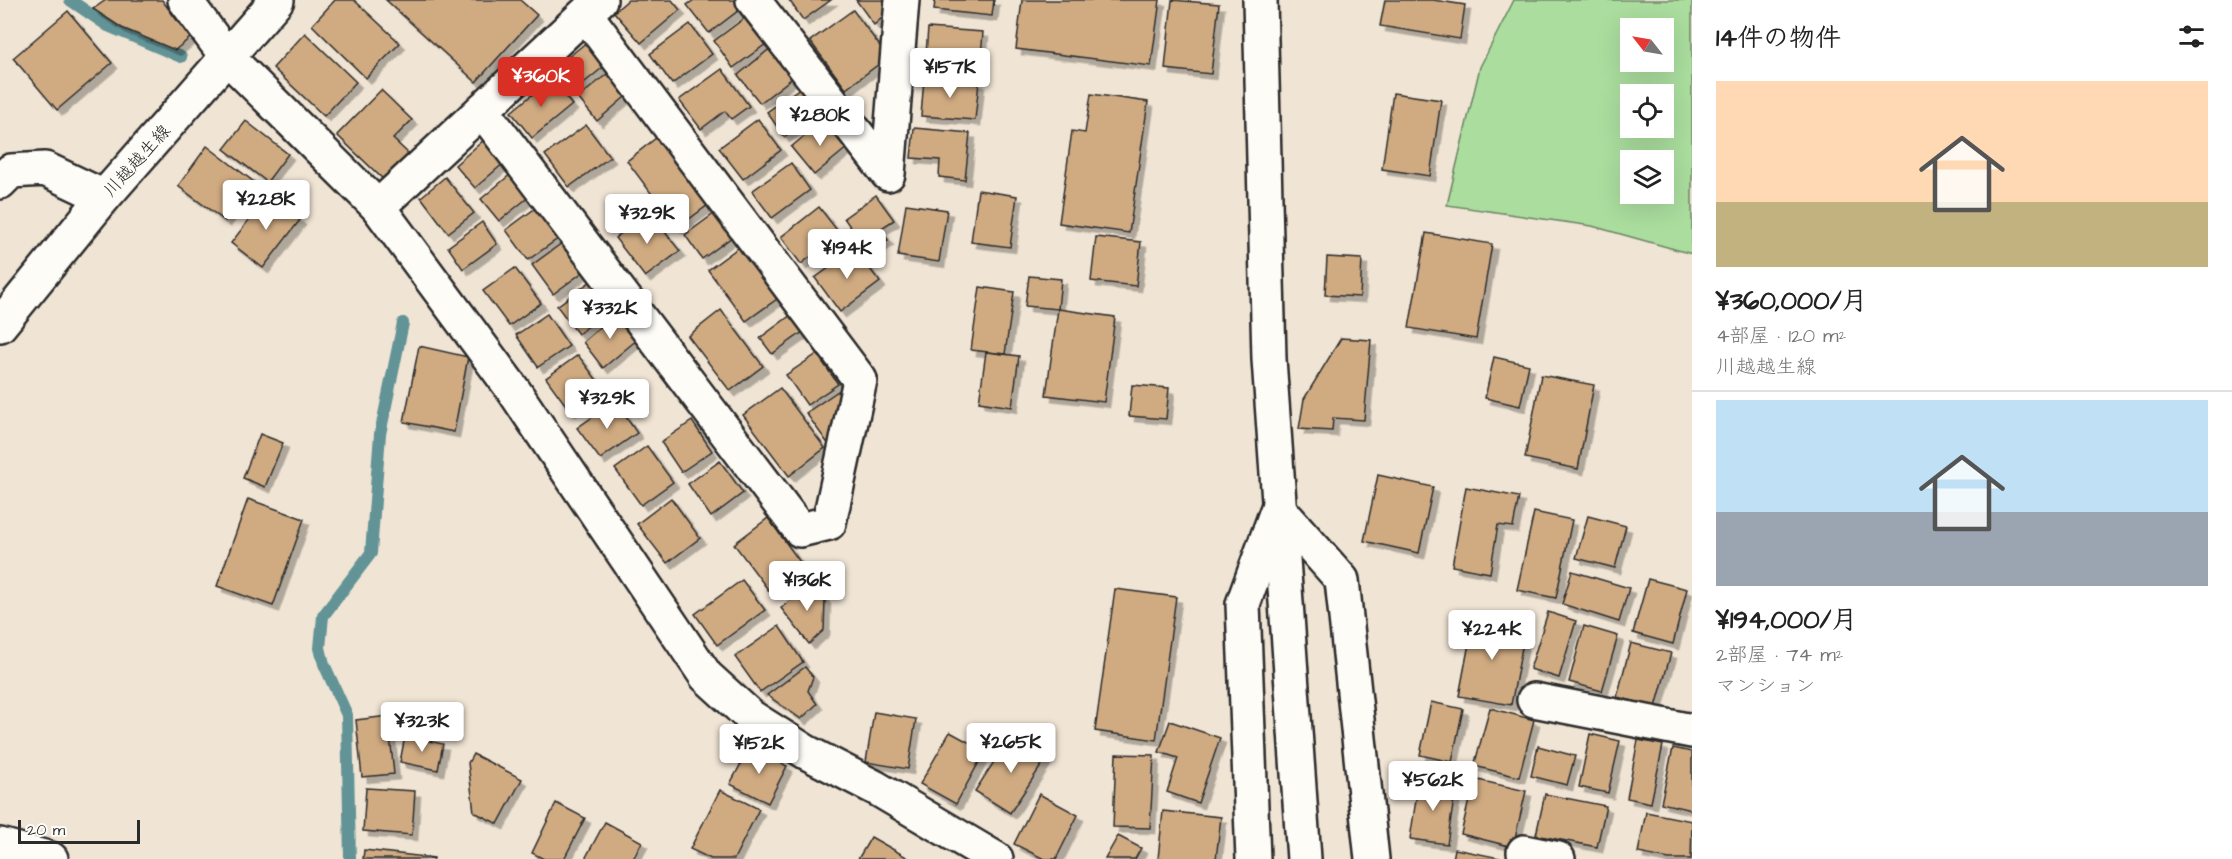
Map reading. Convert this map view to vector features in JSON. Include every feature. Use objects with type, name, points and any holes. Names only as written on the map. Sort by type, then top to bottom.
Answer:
[{"type":"street","points":[[185,0],[227,57],[378,207],[514,391],[706,676],[752,717],[797,746],[876,788],[996,859]]},
{"type":"street","name":"川越越生線","points":[[0,326],[104,197],[277,0]]},
{"type":"street","points":[[753,0],[888,174],[902,0]]},
{"type":"street","points":[[1260,0],[1269,359],[1304,859]]},
{"type":"street","points":[[378,207],[482,110],[593,8],[860,380],[829,523],[800,531],[482,110]]},
{"type":"street","points":[[0,182],[11,171],[45,169],[104,197]]},
{"type":"street","points":[[1253,859],[1243,604],[1278,508]]},
{"type":"street","points":[[1278,508],[1342,580],[1372,859]]},
{"type":"street","points":[[1534,700],[1692,731]]},
{"type":"street","points":[[0,845],[51,859]]},
{"type":"street","points":[[1524,852],[1558,859]]},
{"type":"green space","points":[[1514,0],[1692,0],[1692,254],[1592,226],[1447,205],[1480,67]]},
{"type":"building","points":[[106,0],[162,0],[190,38],[175,50],[122,28],[93,9]]},
{"type":"building","points":[[335,0],[354,0],[400,43],[366,78],[312,25]]},
{"type":"building","points":[[386,0],[520,0],[537,15],[476,82]]},
{"type":"building","points":[[628,0],[672,0],[680,10],[641,43],[614,12]]},
{"type":"building","points":[[694,0],[738,0],[743,7],[709,33],[687,5]]},
{"type":"building","points":[[789,0],[831,0],[803,20]]},
{"type":"building","points":[[856,0],[893,0],[891,10],[874,25]]},
{"type":"building","points":[[935,0],[994,0],[992,16],[934,10]]},
{"type":"building","points":[[1022,0],[1160,0],[1151,66],[1016,49]]},
{"type":"building","points":[[1172,0],[1219,4],[1211,74],[1165,69]]},
{"type":"building","points":[[1385,0],[1433,0],[1465,5],[1460,39],[1380,26]]},
{"type":"building","points":[[853,10],[888,57],[846,89],[810,41]]},
{"type":"building","points":[[68,11],[112,63],[57,110],[13,58]]},
{"type":"building","points":[[750,14],[770,41],[733,68],[714,41]]},
{"type":"building","points":[[690,24],[712,54],[672,84],[650,54]]},
{"type":"building","points":[[928,28],[983,32],[980,71],[925,67]]},
{"type":"building","points":[[305,33],[356,82],[324,116],[273,68]]},
{"type":"building","points":[[588,41],[607,64],[574,91],[555,68]]},
{"type":"building","points":[[773,46],[796,75],[760,103],[738,75]]},
{"type":"building","points":[[613,69],[632,91],[597,121],[578,98]]},
{"type":"building","points":[[722,69],[749,106],[731,119],[725,111],[701,129],[679,100]]},
{"type":"building","points":[[924,78],[979,82],[975,120],[921,116]]},
{"type":"building","points":[[551,79],[572,105],[532,138],[511,112]]},
{"type":"building","points":[[804,85],[823,110],[784,137],[767,112]]},
{"type":"building","points":[[381,90],[412,120],[393,139],[410,155],[385,181],[337,135]]},
{"type":"building","points":[[1393,93],[1441,100],[1430,176],[1382,169]]},
{"type":"building","points":[[1091,94],[1148,102],[1129,233],[1059,223],[1072,131],[1085,133]]},
{"type":"building","points":[[758,119],[781,150],[743,179],[719,148]]},
{"type":"building","points":[[825,119],[848,147],[814,175],[791,147]]},
{"type":"building","points":[[246,121],[288,154],[267,182],[224,149]]},
{"type":"building","points":[[586,125],[610,157],[569,187],[545,155]]},
{"type":"building","points":[[914,128],[970,133],[965,180],[939,177],[940,160],[911,158]]},
{"type":"building","points":[[661,134],[712,202],[677,228],[627,161]]},
{"type":"building","points":[[485,139],[505,162],[475,188],[455,165]]},
{"type":"building","points":[[207,146],[254,182],[225,221],[178,186]]},
{"type":"building","points":[[791,163],[810,190],[772,218],[752,191]]},
{"type":"building","points":[[512,173],[530,196],[499,221],[481,199]]},
{"type":"building","points":[[445,177],[474,213],[448,233],[421,197]]},
{"type":"building","points":[[978,190],[1017,196],[1010,247],[971,242]]},
{"type":"building","points":[[268,195],[300,220],[263,268],[231,243]]},
{"type":"building","points":[[876,195],[894,220],[880,229],[888,240],[869,254],[844,218]]},
{"type":"building","points":[[906,204],[947,210],[939,262],[898,256]]},
{"type":"building","points":[[537,207],[559,238],[528,260],[506,230]]},
{"type":"building","points":[[819,207],[840,234],[801,264],[781,237]]},
{"type":"building","points":[[719,210],[736,234],[702,259],[685,235]]},
{"type":"building","points":[[649,212],[680,251],[645,277],[615,238]]},
{"type":"building","points":[[482,222],[497,244],[463,269],[448,247]]},
{"type":"building","points":[[1426,233],[1492,244],[1476,339],[1409,328]]},
{"type":"building","points":[[1096,237],[1141,242],[1136,286],[1091,281]]},
{"type":"building","points":[[562,243],[583,272],[553,294],[532,265]]},
{"type":"building","points":[[739,247],[777,299],[746,321],[708,270]]},
{"type":"building","points":[[855,249],[880,282],[840,312],[815,278]]},
{"type":"building","points":[[1327,257],[1362,259],[1360,297],[1325,295]]},
{"type":"building","points":[[515,268],[541,303],[509,326],[483,291]]},
{"type":"building","points":[[1029,276],[1061,279],[1058,309],[1025,306]]},
{"type":"building","points":[[591,281],[612,308],[578,334],[557,306]]},
{"type":"building","points":[[980,287],[1014,292],[1005,354],[971,350]]},
{"type":"building","points":[[1058,309],[1115,317],[1104,402],[1046,395]]},
{"type":"building","points":[[721,310],[763,366],[730,391],[688,336]]},
{"type":"building","points":[[795,312],[807,329],[772,354],[760,338]]},
{"type":"building","points":[[617,313],[638,339],[603,368],[583,342]]},
{"type":"building","points":[[547,314],[569,346],[538,367],[516,335]]},
{"type":"building","points":[[1341,338],[1371,340],[1364,420],[1333,418],[1332,431],[1299,429],[1304,399]]},
{"type":"building","points":[[419,346],[468,357],[454,432],[404,422]]},
{"type":"building","points":[[986,352],[1019,356],[1012,407],[979,402]]},
{"type":"building","points":[[817,354],[838,384],[807,405],[786,375]]},
{"type":"building","points":[[578,355],[602,387],[570,411],[546,378]]},
{"type":"building","points":[[1494,357],[1529,365],[1520,406],[1485,398]]},
{"type":"building","points":[[1541,375],[1594,385],[1578,469],[1525,458]]},
{"type":"building","points":[[1132,385],[1169,388],[1166,419],[1129,416]]},
{"type":"building","points":[[780,388],[825,448],[789,476],[743,415]]},
{"type":"building","points":[[838,391],[844,401],[837,437],[829,445],[806,413]]},
{"type":"building","points":[[615,401],[637,433],[600,459],[577,428]]},
{"type":"building","points":[[692,421],[712,451],[681,472],[661,442]]},
{"type":"building","points":[[260,434],[283,443],[265,487],[243,478]]},
{"type":"building","points":[[647,446],[673,482],[641,505],[615,469]]},
{"type":"building","points":[[720,461],[743,493],[711,517],[688,484]]},
{"type":"building","points":[[1378,475],[1433,487],[1419,553],[1364,541]]},
{"type":"building","points":[[1466,487],[1519,497],[1513,527],[1498,525],[1490,573],[1452,566]]},
{"type":"building","points":[[671,498],[700,538],[667,563],[637,524]]},
{"type":"building","points":[[248,499],[304,519],[273,606],[217,586]]},
{"type":"building","points":[[1534,512],[1572,520],[1556,598],[1517,590]]},
{"type":"building","points":[[1588,516],[1626,526],[1615,568],[1576,558]]},
{"type":"building","points":[[768,518],[803,566],[769,591],[734,544]]},
{"type":"building","points":[[1572,571],[1629,588],[1619,622],[1562,604]]},
{"type":"building","points":[[1648,579],[1687,589],[1673,644],[1633,633]]},
{"type":"building","points":[[742,580],[765,610],[717,645],[695,614]]},
{"type":"building","points":[[813,582],[825,599],[824,630],[809,644],[781,608]]},
{"type":"building","points":[[1115,589],[1176,597],[1156,740],[1095,731]]},
{"type":"building","points":[[1548,612],[1576,621],[1559,678],[1530,669]]},
{"type":"building","points":[[1474,617],[1526,627],[1511,705],[1459,696]]},
{"type":"building","points":[[779,626],[803,662],[760,692],[735,657]]},
{"type":"building","points":[[1584,626],[1618,636],[1602,691],[1569,682]]},
{"type":"building","points":[[1631,643],[1671,653],[1656,707],[1617,697]]},
{"type":"building","points":[[805,667],[813,677],[808,691],[817,704],[801,719],[767,695]]},
{"type":"building","points":[[1431,702],[1463,709],[1452,762],[1420,755]]},
{"type":"building","points":[[1490,708],[1534,720],[1519,777],[1474,766]]},
{"type":"building","points":[[874,712],[916,719],[908,769],[866,762]]},
{"type":"building","points":[[388,716],[394,774],[362,777],[356,720]]},
{"type":"building","points":[[1170,721],[1220,738],[1198,803],[1167,792],[1178,758],[1159,752]]},
{"type":"building","points":[[950,732],[985,751],[956,804],[920,784]]},
{"type":"building","points":[[1012,734],[1047,757],[1010,813],[975,791]]},
{"type":"building","points":[[1590,734],[1620,741],[1608,793],[1579,787]]},
{"type":"building","points":[[405,736],[443,744],[438,770],[400,762]]},
{"type":"building","points":[[1638,740],[1663,745],[1651,803],[1627,798]]},
{"type":"building","points":[[1538,746],[1575,756],[1567,785],[1531,776]]},
{"type":"building","points":[[750,747],[787,766],[768,803],[730,784]]},
{"type":"building","points":[[1673,748],[1692,752],[1692,810],[1661,803]]},
{"type":"building","points":[[473,754],[522,779],[498,824],[474,812],[468,763]]},
{"type":"building","points":[[1116,754],[1154,755],[1150,828],[1113,827]]},
{"type":"building","points":[[1474,779],[1526,791],[1513,847],[1461,834]]},
{"type":"building","points":[[1419,780],[1456,786],[1447,844],[1410,839]]},
{"type":"building","points":[[366,788],[415,791],[412,835],[363,831]]},
{"type":"building","points":[[720,790],[759,809],[734,859],[711,859],[690,849]]},
{"type":"building","points":[[1039,794],[1078,815],[1056,859],[1044,859],[1014,844]]},
{"type":"building","points":[[1545,794],[1606,806],[1597,847],[1536,835]]},
{"type":"building","points":[[556,803],[585,818],[564,859],[544,859],[532,853]]},
{"type":"building","points":[[1163,811],[1221,817],[1216,859],[1158,859]]},
{"type":"building","points":[[1646,812],[1692,821],[1691,859],[1669,859],[1638,853]]},
{"type":"building","points":[[605,822],[642,842],[633,859],[585,859]]},
{"type":"building","points":[[1118,836],[1141,848],[1135,859],[1105,859]]},
{"type":"building","points":[[871,837],[910,859],[858,859]]},
{"type":"building","points":[[1455,849],[1500,858],[1500,859],[1453,859]]},
{"type":"building","points":[[364,850],[434,858],[434,859],[363,859]]},
{"type":"waterway","points":[[70,0],[108,26],[181,57]]},
{"type":"waterway","points":[[350,859],[347,715],[324,664],[320,648],[323,616],[371,553],[380,434],[403,323]]}]
